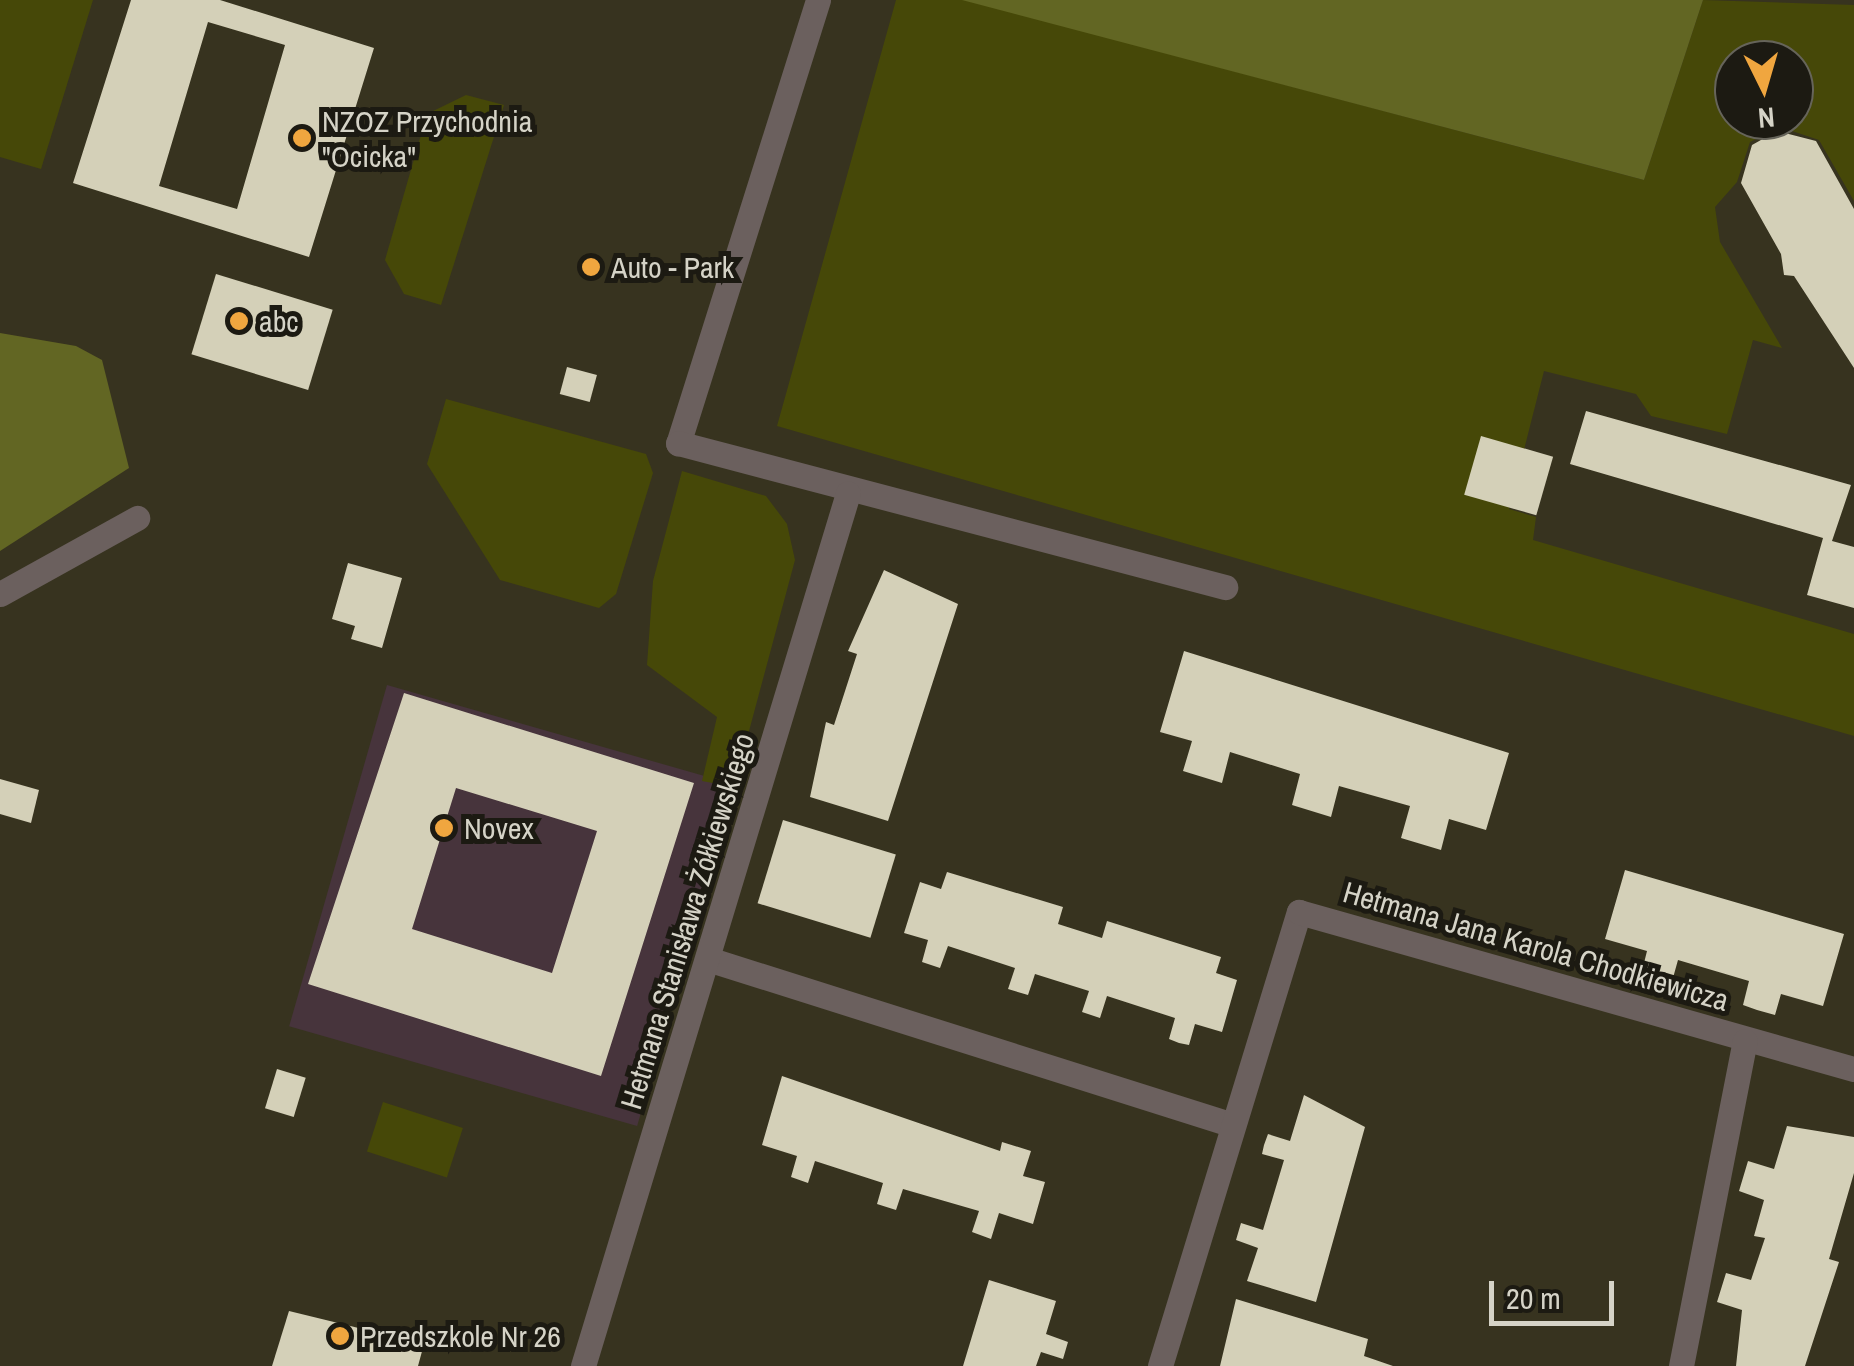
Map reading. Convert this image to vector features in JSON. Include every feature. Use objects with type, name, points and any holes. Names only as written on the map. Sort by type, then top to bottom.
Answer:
[{"type":"street","points":[[818,0],[678,443],[848,493],[1225,587]]},
{"type":"street","name":"Hetmana Stanisława Żółkiewskiego","points":[[582,1366],[711,960],[848,493]]},
{"type":"street","points":[[0,594],[136,518]]},
{"type":"street","name":"Hetmana Jana Karola Chodkiewicza","points":[[1160,1366],[1299,912],[1854,1069]]},
{"type":"street","points":[[711,960],[1233,1125]]},
{"type":"street","points":[[1681,1366],[1746,1041]]},
{"type":"shaded area","points":[[0,0],[93,0],[41,169],[0,157]]},
{"type":"shaded area","points":[[896,0],[966,0],[1644,180],[1703,0],[1854,5],[1854,201],[1819,140],[1814,138],[1814,40],[1714,40],[1714,140],[1754,140],[1737,182],[1715,207],[1720,242],[1782,348],[1753,340],[1727,434],[1651,416],[1636,394],[1544,371],[1509,509],[1536,517],[1533,540],[1854,634],[1854,736],[777,426]]},
{"type":"shaded area","points":[[466,95],[504,105],[441,305],[404,294],[385,260],[427,114]]},
{"type":"shaded area","points":[[446,399],[646,454],[653,473],[616,594],[599,608],[500,580],[427,464]]},
{"type":"shaded area","points":[[682,471],[766,496],[787,524],[795,560],[734,787],[702,781],[717,717],[647,665],[653,581]]},
{"type":"shaded area","points":[[387,685],[735,785],[637,1126],[289,1026]]},
{"type":"shaded area","points":[[383,1102],[463,1128],[447,1177],[367,1151]]},
{"type":"green space","points":[[962,0],[1703,0],[1644,180]]},
{"type":"green space","points":[[0,333],[76,346],[102,360],[129,468],[0,551]]},
{"type":"building","name":"NZOZ Przychodnia \"Ocicka\"","points":[[131,0],[220,0],[374,48],[309,257],[73,183]],"holes":[[[208,22],[285,45],[237,209],[159,186]]]},
{"type":"building","points":[[1761,140],[1816,141],[1854,209],[1854,368],[1794,276],[1784,275],[1781,254],[1741,183],[1752,145]]},
{"type":"building","points":[[216,274],[333,310],[308,390],[191,354]]},
{"type":"building","points":[[567,367],[597,375],[590,402],[560,394]]},
{"type":"building","points":[[1586,411],[1851,485],[1832,541],[1854,547],[1854,608],[1807,595],[1823,538],[1570,464]]},
{"type":"building","points":[[1481,436],[1553,457],[1536,515],[1464,495]]},
{"type":"building","points":[[348,563],[402,578],[382,648],[351,639],[355,626],[332,619]]},
{"type":"building","points":[[884,570],[958,604],[888,821],[810,797],[826,722],[834,725],[857,654],[848,651]]},
{"type":"building","points":[[1184,651],[1509,753],[1486,830],[1449,819],[1441,850],[1401,838],[1410,806],[1339,786],[1331,817],[1292,805],[1300,774],[1230,752],[1222,783],[1183,771],[1192,741],[1160,732]]},
{"type":"building","points":[[404,693],[694,783],[601,1076],[308,984]],"holes":[[[456,788],[597,831],[552,973],[412,929]]]},
{"type":"building","points":[[0,779],[39,790],[31,823],[0,814]]},
{"type":"building","points":[[783,820],[896,854],[870,938],[758,903]]},
{"type":"building","points":[[1625,870],[1844,934],[1823,1006],[1781,994],[1775,1015],[1757,1010],[1743,1005],[1749,981],[1678,960],[1671,985],[1641,975],[1647,951],[1605,939]]},
{"type":"building","points":[[947,872],[1063,907],[1058,924],[1102,938],[1107,921],[1221,957],[1216,973],[1237,980],[1222,1032],[1195,1024],[1189,1045],[1179,1043],[1169,1039],[1175,1018],[1107,996],[1100,1018],[1082,1012],[1089,991],[1035,974],[1028,995],[1008,989],[1015,968],[948,946],[940,968],[922,962],[928,940],[904,933],[920,882],[941,889]]},
{"type":"building","points":[[277,1069],[306,1078],[294,1117],[265,1108]]},
{"type":"building","points":[[782,1076],[1000,1151],[1002,1142],[1031,1151],[1023,1176],[1045,1182],[1033,1224],[999,1213],[991,1239],[972,1232],[979,1211],[903,1189],[896,1210],[877,1204],[883,1183],[815,1161],[808,1183],[791,1177],[797,1156],[762,1145]]},
{"type":"building","points":[[1304,1095],[1365,1127],[1316,1302],[1247,1281],[1258,1248],[1236,1240],[1241,1223],[1263,1230],[1284,1160],[1262,1154],[1264,1145],[1268,1134],[1290,1141]]},
{"type":"building","points":[[1787,1126],[1854,1137],[1854,1173],[1829,1259],[1839,1262],[1805,1366],[1736,1366],[1742,1310],[1717,1302],[1726,1273],[1751,1280],[1765,1238],[1754,1236],[1764,1200],[1739,1191],[1748,1161],[1774,1169]]},
{"type":"building","points":[[989,1280],[1056,1301],[1046,1334],[1068,1342],[1063,1359],[1041,1352],[1036,1366],[963,1366]]},
{"type":"building","points":[[1236,1299],[1368,1339],[1364,1356],[1393,1366],[1220,1366]]},
{"type":"building","name":"Przedszkole Nr 26","points":[[289,1311],[424,1344],[418,1366],[272,1366]]},
{"type":"place","name":"NZOZ Przychodnia \"Ocicka\"","points":[[302,138]]},
{"type":"place","name":"Auto - Park","points":[[591,267]]},
{"type":"place","name":"abc","points":[[239,321]]},
{"type":"place","name":"Novex","points":[[444,828]]},
{"type":"place","name":"Przedszkole Nr 26","points":[[340,1336]]}]
